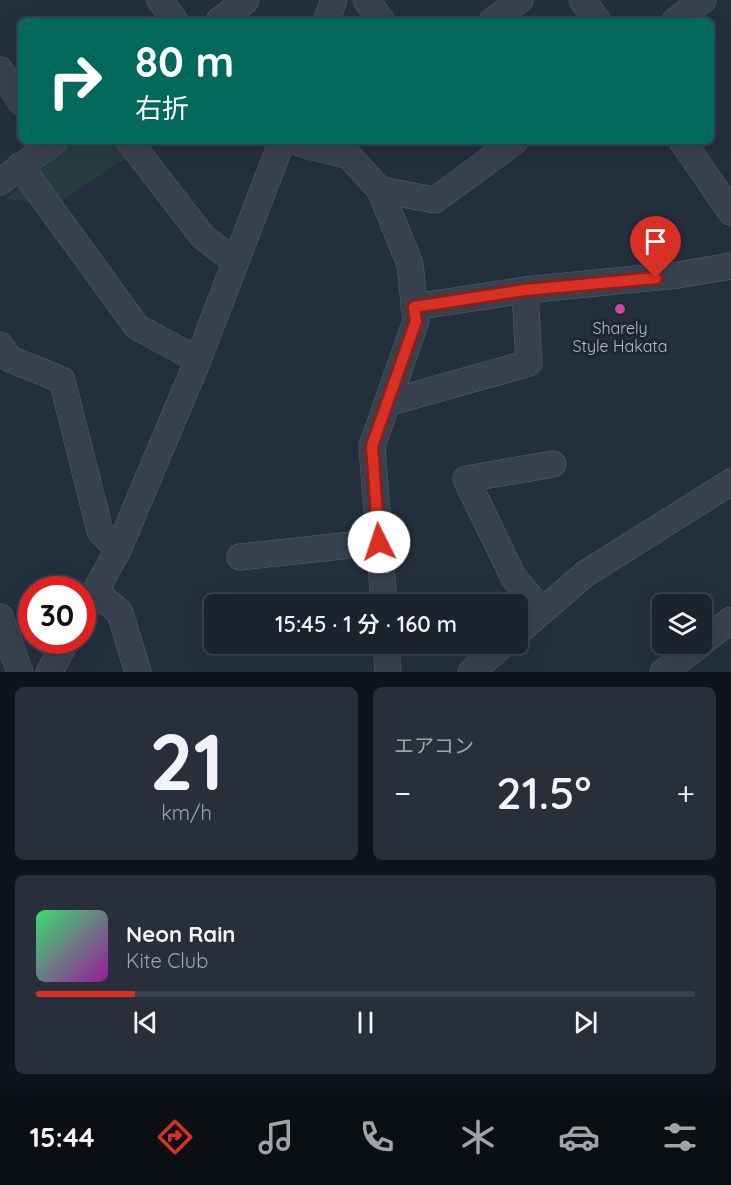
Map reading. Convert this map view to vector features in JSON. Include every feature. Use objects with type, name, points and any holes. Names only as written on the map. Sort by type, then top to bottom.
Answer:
[{"type":"street","points":[[160,0],[173,18]]},
{"type":"street","points":[[223,18],[246,0]]},
{"type":"street","points":[[327,18],[334,0]]},
{"type":"street","points":[[366,0],[380,18]]},
{"type":"street","points":[[496,18],[520,0]]},
{"type":"street","points":[[582,0],[596,18]]},
{"type":"street","points":[[679,18],[703,0]]},
{"type":"street","points":[[0,70],[18,97]]},
{"type":"street","points":[[0,182],[48,144]]},
{"type":"street","points":[[131,144],[203,237],[235,261]]},
{"type":"street","points":[[138,672],[120,613],[96,591],[118,550],[198,360],[281,144]]},
{"type":"street","points":[[303,144],[350,156],[380,190],[410,264],[416,321],[372,446],[383,594]]},
{"type":"street","points":[[380,190],[435,200],[511,144]]},
{"type":"street","points":[[684,144],[731,212]]},
{"type":"street","points":[[20,166],[137,327],[198,360]]},
{"type":"street","points":[[414,307],[525,290],[678,276],[731,266]]},
{"type":"street","points":[[387,403],[529,363],[525,290]]},
{"type":"street","points":[[0,345],[10,359],[62,380],[100,531],[118,550]]},
{"type":"street","points":[[542,611],[514,578],[466,479],[553,464]]},
{"type":"street","points":[[528,623],[585,574],[731,482]]},
{"type":"street","points":[[240,557],[379,542]]},
{"type":"street","points":[[0,617],[20,672]]},
{"type":"street","points":[[712,635],[731,620]]},
{"type":"street","points":[[49,672],[59,654]]},
{"type":"street","points":[[387,654],[388,672]]},
{"type":"street","points":[[471,672],[492,654]]},
{"type":"street","points":[[663,672],[687,654]]},
{"type":"green space","points":[[70,144],[119,144],[128,157],[57,204],[6,199]]},
{"type":"place","name":"Sharely Style Hakata","points":[[620,309]]},
{"type":"route","points":[[379,542],[372,446],[416,321],[414,307],[525,290],[656,278]]}]
